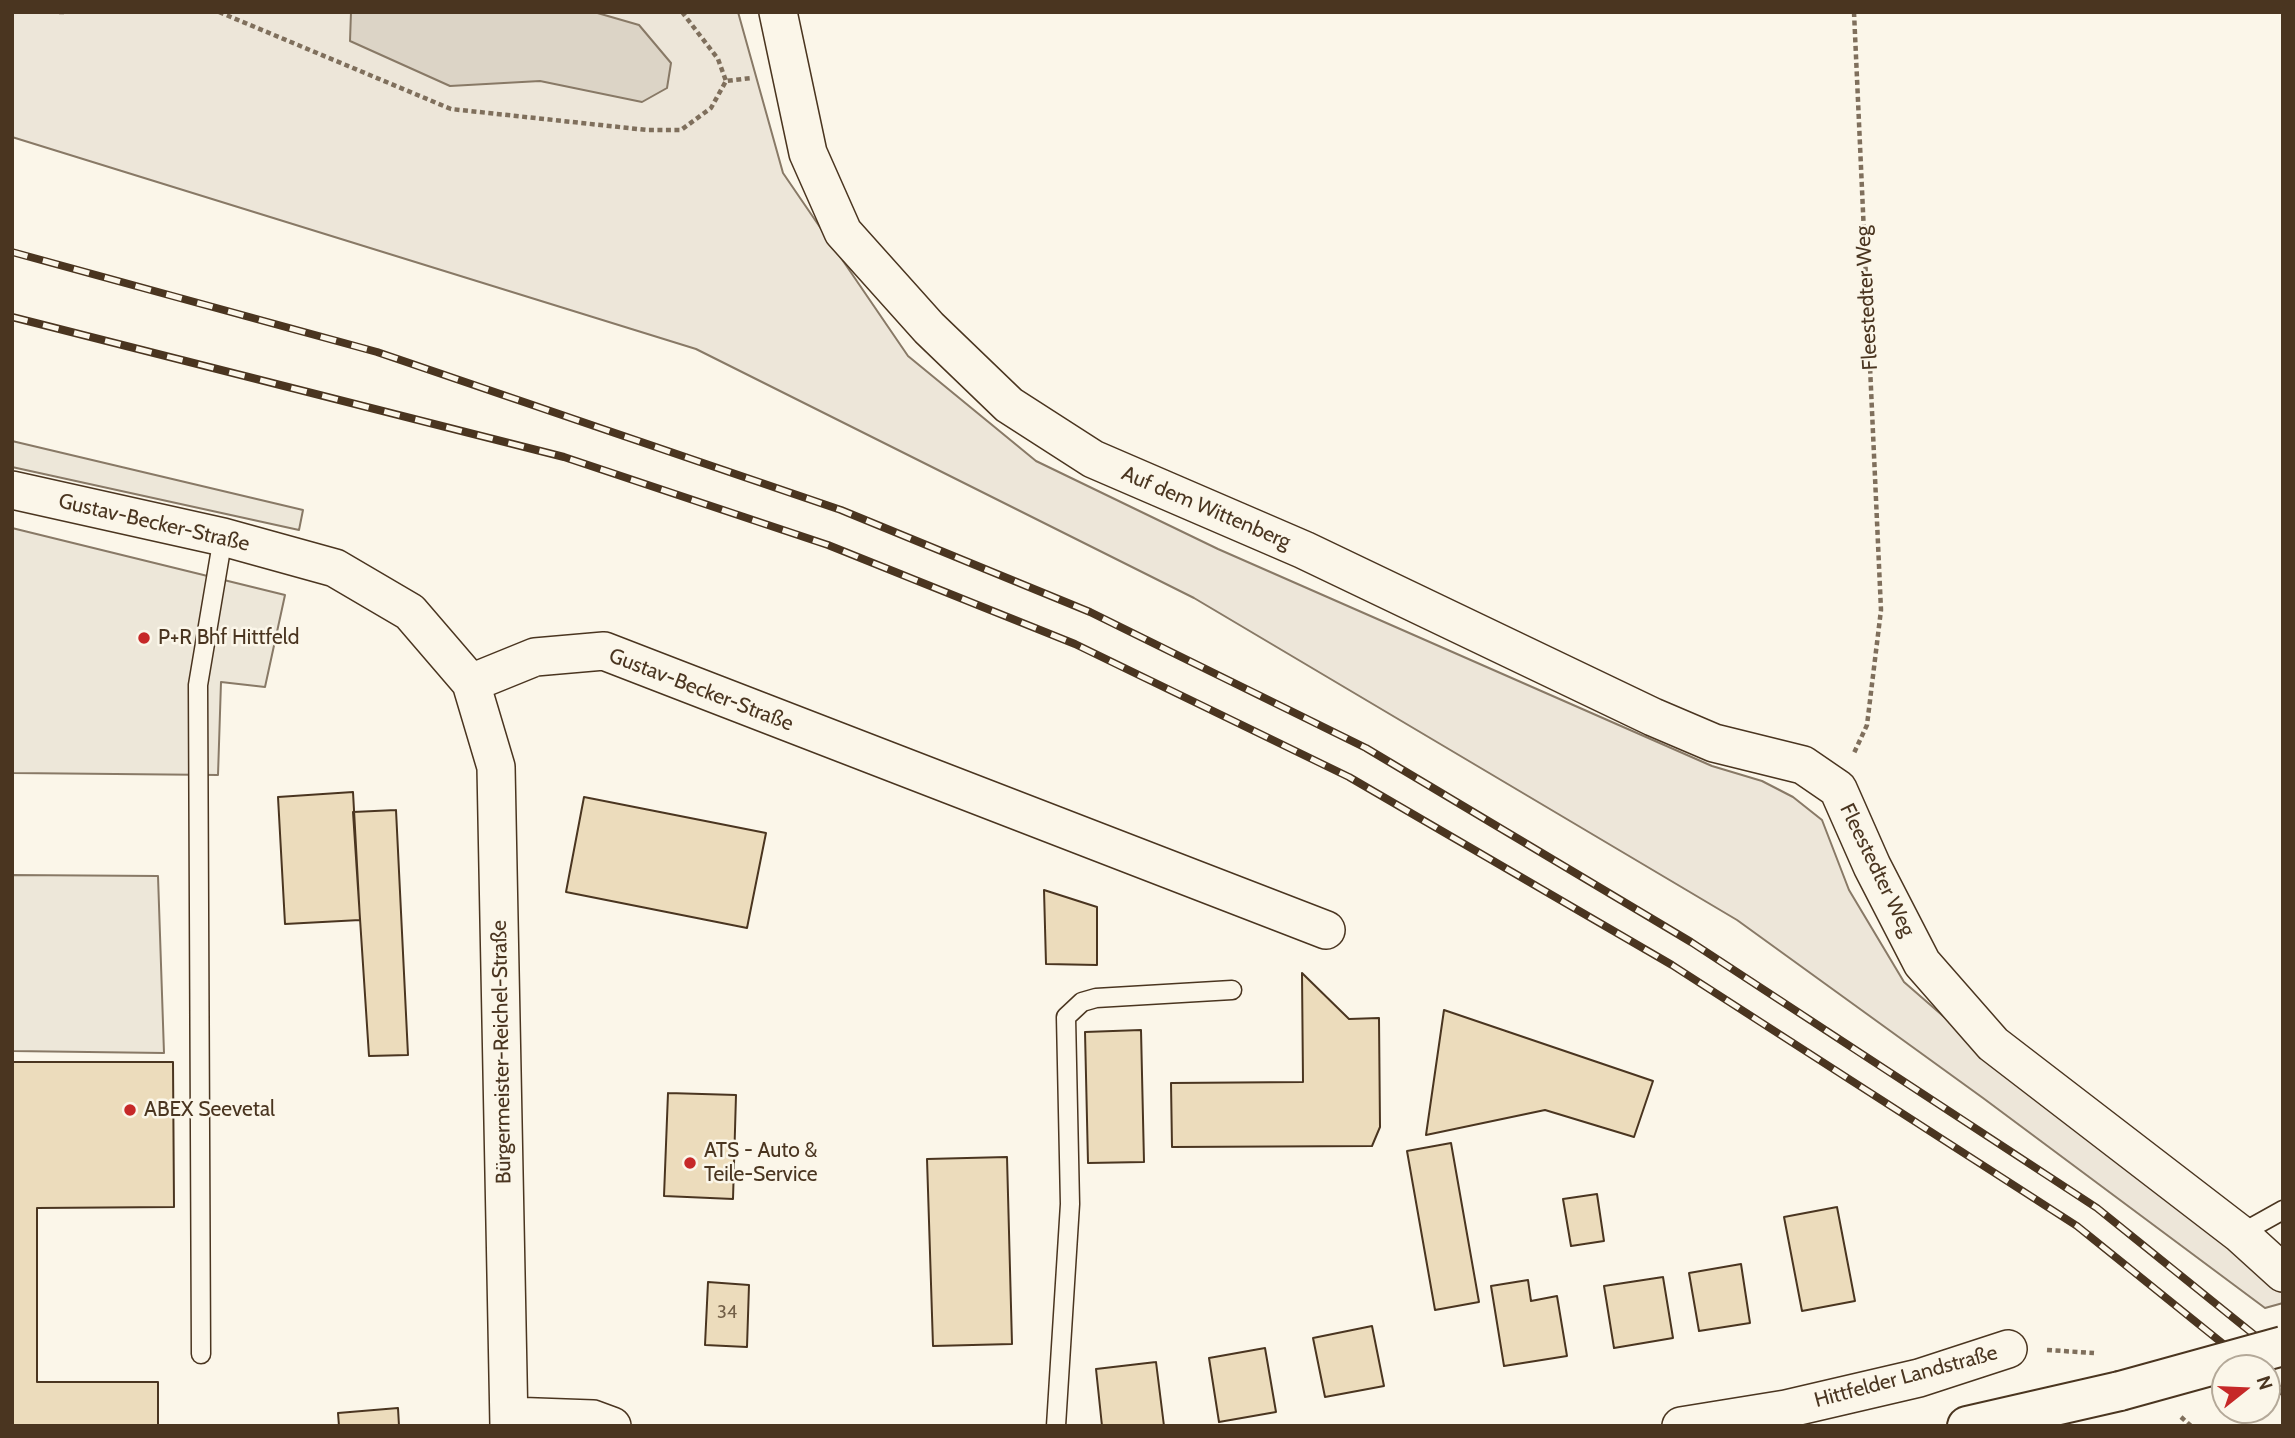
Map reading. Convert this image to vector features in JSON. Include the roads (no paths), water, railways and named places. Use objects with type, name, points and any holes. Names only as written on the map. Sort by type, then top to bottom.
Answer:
[{"type":"main road","points":[[1967,1426],[2120,1391],[2283,1346]]},
{"type":"street","name":"Auf dem Wittenberg","points":[[778,12],[808,153],[843,232],[929,328],[1009,405],[1093,459],[1304,550],[1653,717],[1714,743],[1803,765],[1838,789]]},
{"type":"street","name":"Gustav-Becker-Straße","points":[[12,490],[223,537],[335,568],[410,612],[471,683],[535,657],[604,651],[1326,930]]},
{"type":"street","name":"Bürgermeister-Reichel-Straße","points":[[471,683],[496,766],[509,1421]]},
{"type":"street","name":"Fleestedter Weg","points":[[1838,789],[1871,866],[1922,963],[1993,1044],[2240,1234],[2283,1273]]},
{"type":"street","name":"Hittfelder Landstraße","points":[[1681,1426],[1812,1403],[1919,1378],[2008,1349]]},
{"type":"street","points":[[509,1421],[593,1419],[612,1426]]},
{"type":"lane","points":[[201,1354],[198,685],[223,537]]},
{"type":"lane","points":[[1056,1426],[1070,1204],[1066,1017],[1082,1002],[1096,998],[1232,990]]},
{"type":"lane","points":[[2240,1234],[2283,1210]]},
{"type":"railway","points":[[12,252],[377,352],[841,510],[1090,612],[1366,748],[1691,942],[2097,1208],[2283,1358]]},
{"type":"railway","points":[[12,317],[564,457],[828,545],[1075,644],[1349,777],[1672,965],[2077,1226],[2236,1354]]},
{"type":"place","name":"P+R Bhf Hittfeld","points":[[144,638]]},
{"type":"place","name":"ABEX Seevetal","points":[[130,1110]]},
{"type":"place","name":"ATS - Auto & Teile-Service","points":[[690,1163]]}]
